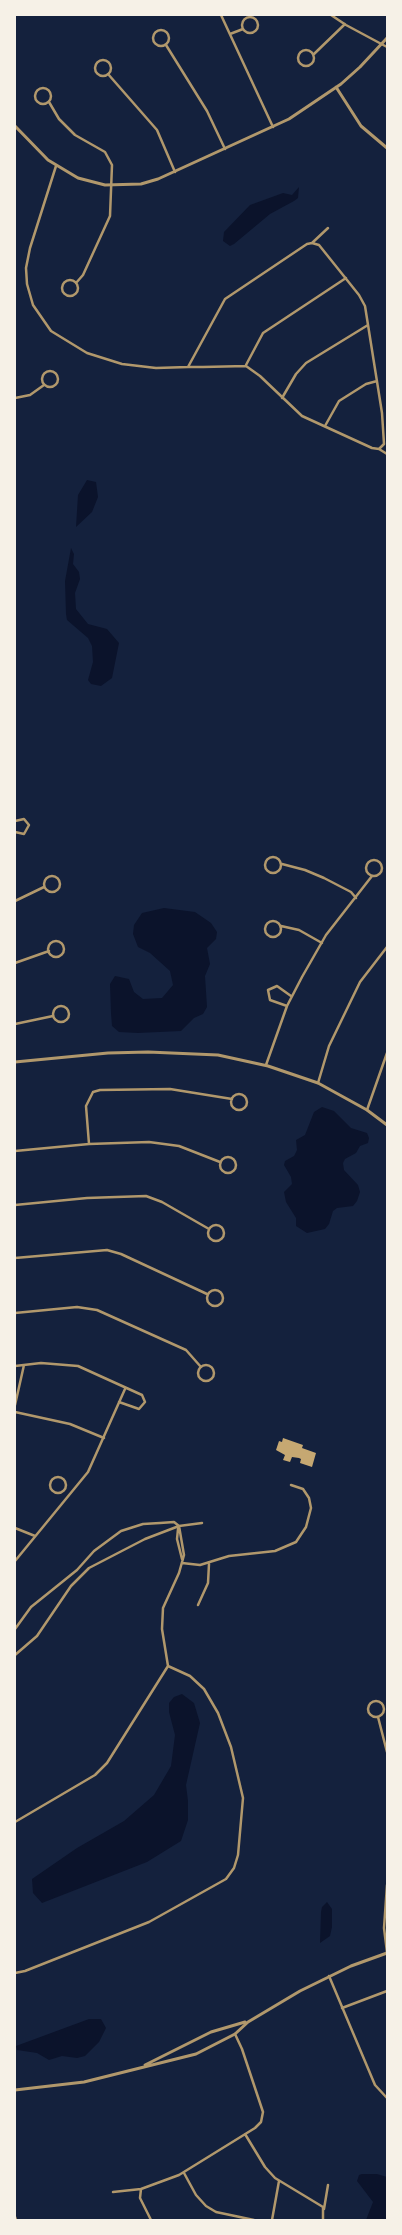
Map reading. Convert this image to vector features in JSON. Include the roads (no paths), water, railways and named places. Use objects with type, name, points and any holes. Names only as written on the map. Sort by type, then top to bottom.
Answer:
[{"type":"street","points":[[221,15],[273,127]]},
{"type":"street","points":[[331,15],[387,47]]},
{"type":"street","points":[[246,18],[254,18],[257,22],[258,27],[255,32],[247,33],[243,29],[243,22],[246,18]]},
{"type":"street","points":[[314,54],[307,50],[302,51],[298,58],[306,66],[312,64],[314,54],[345,24]]},
{"type":"street","points":[[230,34],[243,29]]},
{"type":"street","points":[[157,32],[167,33],[169,37],[166,45],[159,46],[155,43],[153,36],[157,32]]},
{"type":"street","points":[[15,126],[56,166],[78,178],[112,186],[141,184],[175,172],[273,127],[336,87],[360,67],[387,38]]},
{"type":"street","points":[[166,45],[207,111],[225,149]]},
{"type":"street","points":[[101,60],[108,62],[111,69],[108,74],[100,76],[96,73],[96,63],[101,60]]},
{"type":"street","points":[[108,74],[157,130],[175,172]]},
{"type":"street","points":[[336,87],[361,126],[387,148]]},
{"type":"street","points":[[49,102],[44,104],[38,102],[36,98],[38,90],[42,88],[49,90],[51,98],[49,102],[59,119],[75,135],[105,152],[112,165],[110,216],[83,274],[76,283]]},
{"type":"street","points":[[56,166],[27,261],[27,284],[37,313],[60,338],[87,353],[139,367],[246,366],[254,370],[302,416],[372,448],[379,448],[387,454]]},
{"type":"street","points":[[188,368],[225,299],[312,243],[328,228]]},
{"type":"street","points":[[312,243],[319,245],[362,299],[368,325],[385,438],[384,444],[379,448]]},
{"type":"street","points":[[246,366],[263,333],[346,278]]},
{"type":"street","points":[[71,280],[76,283],[78,290],[75,294],[68,296],[64,294],[62,289],[65,282],[71,280]]},
{"type":"street","points":[[282,398],[296,374],[306,363],[368,325]]},
{"type":"street","points":[[46,372],[56,374],[58,379],[55,386],[48,387],[44,384],[42,380],[46,372]]},
{"type":"street","points":[[325,426],[339,401],[366,384],[377,381]]},
{"type":"street","points":[[15,398],[30,395],[44,384]]},
{"type":"street","points":[[15,821],[24,819],[29,825],[24,834],[15,832]]},
{"type":"street","points":[[282,864],[280,870],[273,873],[265,866],[266,861],[273,856],[280,860],[282,864],[305,870],[324,878],[351,892],[356,898]]},
{"type":"street","points":[[266,1065],[291,996],[322,943],[372,876],[380,873],[382,868],[380,863],[375,860],[370,860],[366,866],[366,871],[372,876]]},
{"type":"street","points":[[49,877],[56,878],[59,882],[58,890],[53,892],[48,891],[44,887],[45,880],[49,877]]},
{"type":"street","points":[[15,901],[44,887]]},
{"type":"street","points":[[281,926],[281,931],[276,937],[270,937],[266,933],[266,926],[270,922],[277,922],[281,926],[299,930],[322,943]]},
{"type":"street","points":[[57,940],[64,945],[60,956],[52,955],[49,951],[52,942],[57,940]]},
{"type":"street","points":[[318,1084],[329,1046],[360,982],[387,947]]},
{"type":"street","points":[[15,963],[49,951]]},
{"type":"street","points":[[287,1006],[270,1000],[268,990],[277,986],[291,996]]},
{"type":"street","points":[[60,1006],[67,1009],[69,1014],[63,1022],[58,1022],[53,1016],[55,1008],[60,1006]]},
{"type":"street","points":[[15,1024],[53,1016]]},
{"type":"street","points":[[15,1062],[78,1054],[148,1052],[218,1056],[266,1065],[318,1084],[367,1110],[387,1125]]},
{"type":"street","points":[[367,1110],[387,1053]]},
{"type":"street","points":[[89,1144],[86,1106],[93,1092],[100,1090],[170,1089],[232,1099]]},
{"type":"street","points":[[237,1094],[242,1094],[247,1100],[247,1105],[241,1110],[235,1109],[232,1105],[232,1099],[237,1094]]},
{"type":"street","points":[[15,1151],[89,1144],[149,1142],[166,1144],[220,1162]]},
{"type":"street","points":[[226,1157],[231,1158],[236,1164],[235,1169],[229,1173],[223,1172],[220,1162],[226,1157]]},
{"type":"street","points":[[15,1204],[87,1198],[146,1196],[162,1202],[209,1229]]},
{"type":"street","points":[[216,1225],[220,1227],[223,1237],[217,1241],[212,1240],[208,1236],[209,1229],[216,1225]]},
{"type":"street","points":[[15,1258],[107,1250],[120,1254],[207,1294]]},
{"type":"street","points":[[211,1290],[219,1291],[222,1301],[216,1306],[211,1305],[208,1302],[207,1294],[211,1290]]},
{"type":"street","points":[[15,1313],[77,1307],[97,1310],[186,1350],[201,1367]]},
{"type":"street","points":[[15,1366],[58,1363],[78,1366],[97,1373],[125,1389],[142,1395],[144,1405],[135,1410],[119,1402]]},
{"type":"street","points":[[15,1405],[24,1365]]},
{"type":"street","points":[[206,1365],[212,1367],[214,1372],[212,1379],[207,1381],[200,1378],[198,1371],[201,1367],[206,1365]]},
{"type":"street","points":[[15,1561],[88,1472],[125,1389]]},
{"type":"street","points":[[15,1412],[70,1424],[104,1438]]},
{"type":"street","points":[[63,1478],[67,1485],[65,1490],[60,1493],[53,1491],[50,1484],[52,1479],[63,1478]]},
{"type":"street","points":[[182,1561],[200,1565],[209,1564],[229,1556],[275,1551],[296,1542],[306,1527],[311,1508],[309,1498],[303,1489],[291,1485]]},
{"type":"street","points":[[65,1490],[70,1496]]},
{"type":"street","points":[[15,1629],[31,1608],[77,1570],[107,1540],[122,1531],[143,1524],[174,1522],[179,1526],[183,1539],[182,1561],[163,1608],[162,1629],[168,1666],[107,1763],[95,1775],[15,1822]]},
{"type":"street","points":[[15,1655],[37,1636],[71,1586],[85,1571],[103,1559],[145,1539],[179,1526],[202,1523]]},
{"type":"street","points":[[179,1526],[177,1539],[182,1561]]},
{"type":"street","points":[[15,1528],[35,1536]]},
{"type":"street","points":[[198,1605],[208,1583],[209,1564]]},
{"type":"street","points":[[15,1973],[25,1971],[149,1922],[226,1879],[234,1868],[238,1856],[244,1798],[231,1747],[218,1713],[204,1689],[190,1676],[168,1666]]},
{"type":"street","points":[[374,1701],[380,1702],[384,1706],[384,1711],[378,1716],[371,1715],[368,1711],[369,1706],[374,1701]]},
{"type":"street","points":[[378,1716],[387,1751]]},
{"type":"street","points":[[15,2090],[84,2082],[196,2054],[234,2034],[248,2022],[329,1976],[387,1952],[384,1928],[387,1885]]},
{"type":"street","points":[[329,1976],[375,2086],[387,2098]]},
{"type":"street","points":[[342,2008],[387,1991]]},
{"type":"street","points":[[140,2067],[211,2032],[248,2022]]},
{"type":"street","points":[[113,2192],[142,2189],[184,2173],[261,2122],[263,2112],[242,2049],[234,2034]]},
{"type":"street","points":[[245,2134],[265,2167],[279,2181],[318,2204],[324,2211]]},
{"type":"street","points":[[184,2173],[206,2206],[216,2212],[254,2220]]},
{"type":"street","points":[[272,2220],[279,2181]]},
{"type":"street","points":[[323,2220],[328,2185]]},
{"type":"street","points":[[142,2189],[140,2198],[151,2220]]},
{"type":"water","points":[[299,187],[298,198],[270,214],[234,244],[230,246],[223,241],[224,232],[250,205],[283,193],[292,195]]},
{"type":"water","points":[[87,480],[96,482],[98,497],[92,512],[76,527],[78,495]]},
{"type":"water","points":[[71,548],[74,554],[73,564],[79,572],[80,579],[75,593],[76,609],[88,624],[107,629],[119,643],[112,678],[101,686],[91,684],[88,680],[93,662],[92,646],[88,638],[67,620],[65,581]]},
{"type":"water","points":[[164,908],[195,912],[211,923],[217,932],[216,939],[207,948],[210,964],[205,976],[207,1007],[203,1014],[194,1018],[181,1031],[119,1032],[112,1026],[111,1013],[110,984],[115,976],[129,979],[134,992],[143,999],[162,998],[173,985],[170,971],[150,953],[138,947],[133,934],[134,925],[142,913]]},
{"type":"water","points":[[322,1107],[334,1111],[351,1128],[367,1133],[369,1138],[368,1143],[360,1146],[356,1153],[345,1159],[343,1163],[344,1170],[358,1185],[360,1192],[357,1201],[353,1206],[337,1208],[333,1211],[329,1224],[325,1229],[307,1233],[296,1226],[296,1218],[286,1202],[284,1192],[292,1184],[291,1177],[284,1165],[285,1161],[294,1156],[297,1150],[296,1140],[305,1135],[314,1112]]},
{"type":"water","points":[[182,1694],[194,1703],[200,1723],[186,1785],[188,1820],[181,1841],[147,1862],[42,1903],[33,1893],[32,1879],[77,1848],[124,1821],[154,1795],[171,1766],[175,1735],[169,1712],[169,1703],[174,1697]]},
{"type":"water","points":[[327,1902],[332,1909],[332,1927],[330,1936],[320,1943],[321,1912],[322,1907]]},
{"type":"water","points":[[89,2019],[101,2019],[106,2028],[99,2042],[85,2056],[77,2058],[62,2056],[49,2060],[37,2053],[17,2050],[16,2046]]},
{"type":"water","points":[[377,2174],[387,2177],[387,2220],[366,2220],[373,2202],[357,2181],[359,2175]]}]
